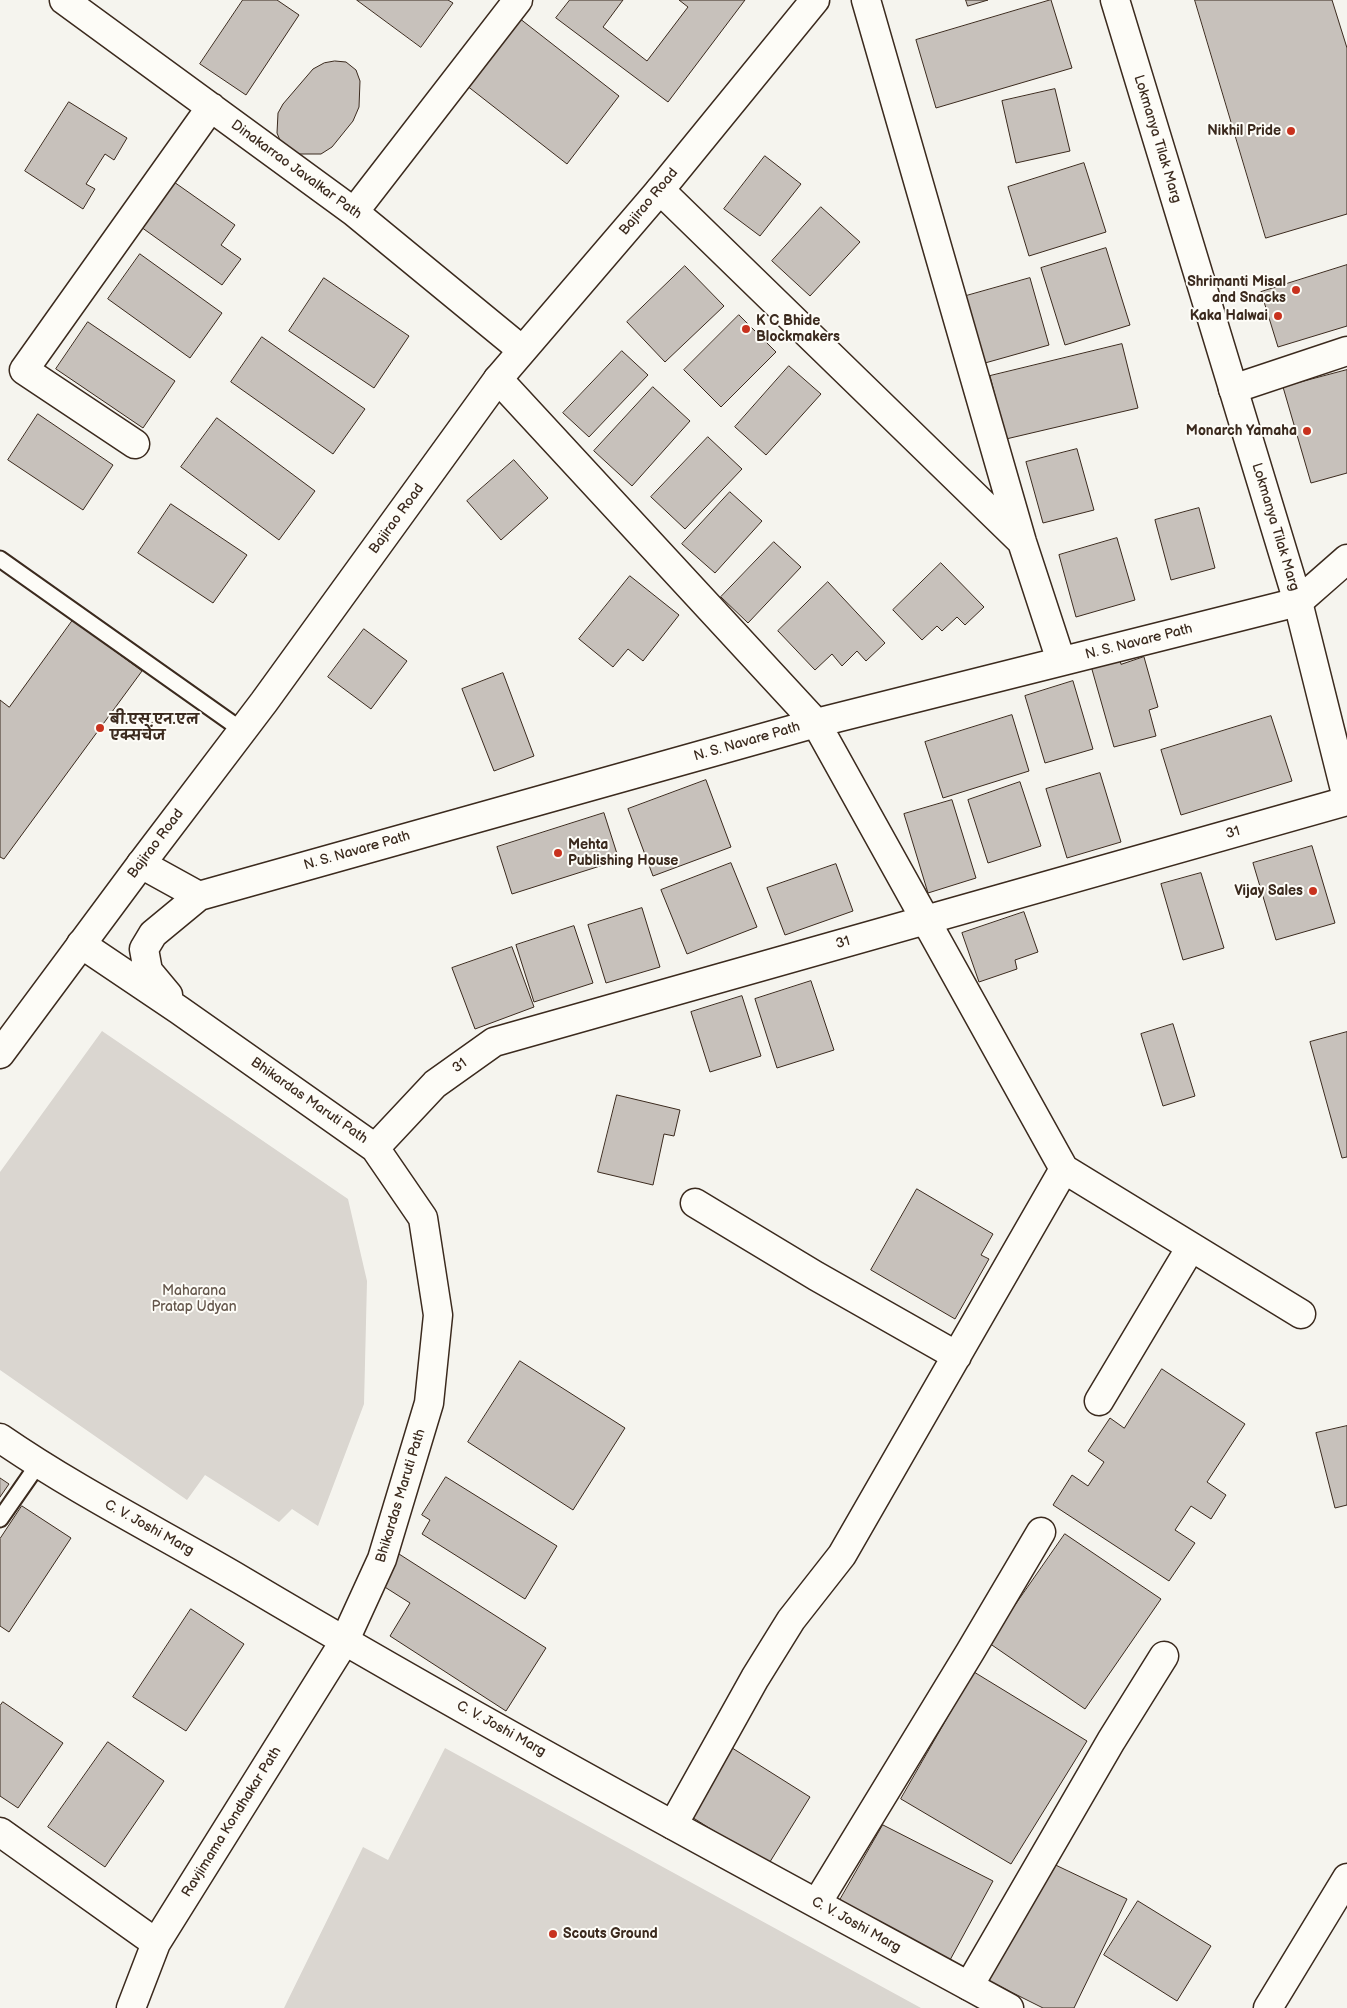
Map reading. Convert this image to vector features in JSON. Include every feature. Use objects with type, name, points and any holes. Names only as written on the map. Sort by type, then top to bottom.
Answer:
[{"type":"main road","points":[[354,212],[518,0]]},
{"type":"main road","name":"Bajirao Road","points":[[0,1054],[140,864],[243,731],[498,379],[660,190],[815,0]]},
{"type":"main road","points":[[866,0],[1022,542],[1061,661]]},
{"type":"main road","name":"Lokmanya Tilak Marg","points":[[1119,1],[1341,752],[1347,800]]},
{"type":"main road","name":"Dinakarrao Javalkar Path","points":[[76,3],[210,107],[354,212],[522,350]]},
{"type":"main road","points":[[136,444],[24,370],[210,107]]},
{"type":"main road","points":[[660,190],[1022,542]]},
{"type":"main road","points":[[1233,389],[1347,351]]},
{"type":"main road","points":[[498,379],[816,723],[1064,1169],[1301,1314]]},
{"type":"main road","points":[[1298,602],[1347,559]]},
{"type":"main road","name":"N. S. Navare Path","points":[[179,1010],[148,971],[144,949],[153,934],[199,896],[816,723],[1298,602]]},
{"type":"main road","name":"31","points":[[375,1148],[434,1084],[494,1042],[1347,800]]},
{"type":"main road","points":[[140,864],[199,896]]},
{"type":"main road","name":"Bhikardas Maruti Path","points":[[81,944],[179,1010],[375,1148],[424,1218],[438,1315],[429,1404],[382,1559],[344,1642]]},
{"type":"main road","points":[[673,1825],[755,1678],[791,1620],[842,1555],[1064,1169]]},
{"type":"main road","points":[[695,1203],[816,1276],[957,1356]]},
{"type":"main road","points":[[1098,1401],[1191,1247]]},
{"type":"main road","name":"C. V. Joshi Marg","points":[[0,1438],[110,1507],[217,1566],[344,1642],[673,1825],[1009,2008]]},
{"type":"main road","points":[[817,1903],[970,1652],[1040,1532]]},
{"type":"main road","name":"Ravjimama Kondhakar Path","points":[[131,2008],[156,1943],[344,1642]]},
{"type":"main road","points":[[969,1986],[1111,1741],[1164,1656]]},
{"type":"main road","points":[[0,1832],[156,1943]]},
{"type":"main road","points":[[1268,2008],[1347,1878]]},
{"type":"lane","points":[[0,559],[243,731]]},
{"type":"lane","points":[[0,1519],[39,1463]]},
{"type":"green space","name":"Maharana Pratap Udyan","points":[[102,1031],[348,1199],[367,1281],[364,1404],[318,1526],[292,1509],[279,1522],[205,1475],[187,1500],[0,1370],[0,1172]]},
{"type":"green space","name":"Scouts Ground","points":[[445,1748],[921,2008],[284,2008],[363,1847],[388,1860]]},
{"type":"building","points":[[243,0],[277,0],[299,15],[246,95],[200,64]]},
{"type":"building","points":[[357,0],[448,0],[453,3],[421,47]]},
{"type":"building","points":[[570,0],[623,0],[603,27],[647,61],[688,7],[679,0],[745,0],[668,102],[556,18]]},
{"type":"building","points":[[966,0],[988,0],[968,6]]},
{"type":"building","points":[[1051,0],[1072,68],[936,108],[916,40]]},
{"type":"building","name":"Nikhil Pride","points":[[1195,0],[1332,0],[1347,48],[1347,214],[1266,238]]},
{"type":"building","points":[[510,11],[619,96],[567,164],[457,78]]},
{"type":"building","points":[[346,62],[356,70],[360,81],[359,107],[353,121],[332,147],[321,154],[300,154],[290,151],[282,145],[277,133],[278,113],[283,104],[313,69],[324,63]]},
{"type":"building","points":[[1055,89],[1070,151],[1016,163],[1002,101]]},
{"type":"building","points":[[69,102],[127,138],[114,160],[105,154],[86,184],[95,189],[83,209],[25,171]]},
{"type":"building","points":[[765,156],[801,184],[760,236],[724,209]]},
{"type":"building","points":[[1084,163],[1106,232],[1029,256],[1008,187]]},
{"type":"building","points":[[174,182],[235,225],[221,245],[241,259],[222,285],[141,227]]},
{"type":"building","points":[[821,207],[860,242],[810,296],[772,261]]},
{"type":"building","points":[[1106,248],[1130,325],[1065,345],[1041,268]]},
{"type":"building","points":[[140,254],[222,313],[190,358],[108,299]]},
{"type":"building","points":[[1347,265],[1347,326],[1278,347],[1261,292]]},
{"type":"building","points":[[685,266],[724,306],[665,362],[627,322]]},
{"type":"building","points":[[324,278],[409,336],[374,388],[289,331]]},
{"type":"building","points":[[1030,278],[1049,345],[985,363],[966,296]]},
{"type":"building","points":[[739,315],[776,352],[721,407],[684,370]]},
{"type":"building","points":[[88,322],[175,381],[143,428],[56,369]]},
{"type":"building","points":[[262,337],[365,409],[333,454],[231,382]]},
{"type":"building","points":[[1122,344],[1138,408],[1006,439],[990,376]]},
{"type":"building","points":[[622,351],[648,375],[589,437],[563,413]]},
{"type":"building","points":[[789,366],[821,394],[766,455],[735,427]]},
{"type":"building","points":[[1347,370],[1347,473],[1311,483],[1283,387]]},
{"type":"building","points":[[653,387],[690,421],[632,486],[594,451]]},
{"type":"building","points":[[38,414],[113,465],[83,510],[8,460]]},
{"type":"building","points":[[217,418],[315,491],[279,540],[181,467]]},
{"type":"building","points":[[708,437],[742,469],[685,529],[651,497]]},
{"type":"building","points":[[1077,449],[1094,510],[1043,523],[1026,462]]},
{"type":"building","points":[[514,460],[548,498],[501,540],[467,501]]},
{"type":"building","points":[[730,492],[762,521],[715,573],[682,544]]},
{"type":"building","points":[[171,504],[247,555],[213,603],[138,553]]},
{"type":"building","points":[[1199,508],[1215,568],[1171,580],[1155,520]]},
{"type":"building","points":[[1117,538],[1135,600],[1076,617],[1059,555]]},
{"type":"building","points":[[774,542],[801,567],[748,623],[721,597]]},
{"type":"building","points":[[941,563],[984,607],[965,625],[957,617],[942,631],[937,626],[922,640],[893,610]]},
{"type":"building","points":[[630,576],[679,615],[643,661],[628,649],[613,667],[579,639]]},
{"type":"building","points":[[828,582],[885,643],[866,661],[857,651],[842,666],[832,654],[815,670],[778,631]]},
{"type":"building","points":[[73,620],[142,671],[4,859],[0,857],[0,700],[9,707]]},
{"type":"building","points":[[364,629],[407,661],[371,709],[328,677]]},
{"type":"building","points":[[1144,657],[1158,707],[1149,710],[1156,736],[1114,747],[1091,666],[1119,658],[1121,664]]},
{"type":"building","points":[[503,673],[534,756],[494,771],[462,689]]},
{"type":"building","points":[[1073,681],[1093,749],[1045,763],[1025,696]]},
{"type":"building","points":[[1012,715],[1029,771],[943,798],[925,742]]},
{"type":"building","points":[[1271,716],[1292,781],[1181,815],[1161,750]]},
{"type":"building","points":[[1100,773],[1121,842],[1067,858],[1046,789]]},
{"type":"building","points":[[706,780],[731,847],[653,876],[628,809]]},
{"type":"building","points":[[1020,782],[1041,846],[988,863],[968,800]]},
{"type":"building","points":[[952,800],[976,878],[928,893],[904,814]]},
{"type":"building","name":"Mehta Publishing House","points":[[604,813],[619,860],[512,894],[497,847]]},
{"type":"building","points":[[1312,846],[1335,923],[1276,940],[1253,863]]},
{"type":"building","points":[[731,863],[757,927],[687,954],[661,890]]},
{"type":"building","points":[[836,864],[853,911],[785,935],[767,888]]},
{"type":"building","points":[[1201,873],[1224,948],[1183,960],[1161,884]]},
{"type":"building","points":[[642,908],[660,967],[606,983],[588,925]]},
{"type":"building","points":[[1024,912],[1038,952],[1015,960],[1017,969],[979,982],[962,933]]},
{"type":"building","points":[[574,926],[593,983],[534,1002],[516,945]]},
{"type":"building","points":[[512,947],[534,1007],[475,1029],[452,968]]},
{"type":"building","points":[[811,981],[834,1050],[777,1068],[755,999]]},
{"type":"building","points":[[742,996],[761,1056],[710,1072],[691,1012]]},
{"type":"building","points":[[1173,1024],[1195,1096],[1163,1106],[1141,1034]]},
{"type":"building","points":[[1347,1032],[1347,1157],[1342,1158],[1310,1042]]},
{"type":"building","points":[[617,1095],[680,1110],[674,1136],[664,1134],[653,1185],[598,1172]]},
{"type":"building","points":[[917,1189],[993,1234],[981,1255],[989,1259],[955,1319],[871,1270]]},
{"type":"building","points":[[520,1361],[625,1428],[573,1510],[468,1442]]},
{"type":"building","points":[[1162,1369],[1245,1424],[1207,1482],[1226,1495],[1211,1519],[1191,1506],[1175,1530],[1195,1543],[1169,1581],[1053,1505],[1072,1475],[1088,1486],[1104,1462],[1088,1451],[1110,1418],[1124,1428]]},
{"type":"building","points":[[1347,1426],[1347,1505],[1335,1508],[1316,1433]]},
{"type":"building","points":[[446,1477],[557,1546],[525,1599],[422,1534],[430,1520],[422,1515]]},
{"type":"building","points":[[0,1478],[9,1484],[0,1497]]},
{"type":"building","points":[[22,1506],[71,1538],[9,1632],[0,1626],[0,1539]]},
{"type":"building","points":[[1065,1534],[1161,1599],[1085,1709],[989,1643]]},
{"type":"building","points":[[399,1554],[546,1648],[506,1711],[390,1636],[410,1603],[380,1584]]},
{"type":"building","points":[[191,1609],[244,1644],[186,1731],[133,1697]]},
{"type":"building","points":[[974,1672],[1087,1741],[1011,1864],[901,1799]]},
{"type":"building","points":[[3,1702],[63,1743],[18,1808],[0,1796],[0,1706]]},
{"type":"building","points":[[108,1742],[164,1781],[105,1867],[48,1827]]},
{"type":"building","points":[[729,1746],[810,1797],[768,1865],[687,1814]]},
{"type":"building","points":[[883,1825],[993,1881],[950,1960],[840,1900]]},
{"type":"building","points":[[1045,1860],[1127,1899],[1074,2008],[1043,2008],[987,1980]]},
{"type":"building","points":[[1138,1901],[1211,1946],[1177,2001],[1104,1955]]},
{"type":"place","name":"Nikhil Pride","points":[[1291,131]]},
{"type":"place","name":"Shrimanti Misal and Snacks","points":[[1296,290]]},
{"type":"place","name":"Kaka Halwai","points":[[1278,316]]},
{"type":"place","name":"K C Bhide Blockmakers","points":[[746,329]]},
{"type":"place","name":"Monarch Yamaha","points":[[1307,431]]},
{"type":"place","name":"बी.एस.एन.एल एक्सचेंज","points":[[100,728]]},
{"type":"place","name":"Mehta Publishing House","points":[[558,853]]},
{"type":"place","name":"Vijay Sales","points":[[1313,891]]},
{"type":"place","name":"Scouts Ground","points":[[553,1934]]}]
